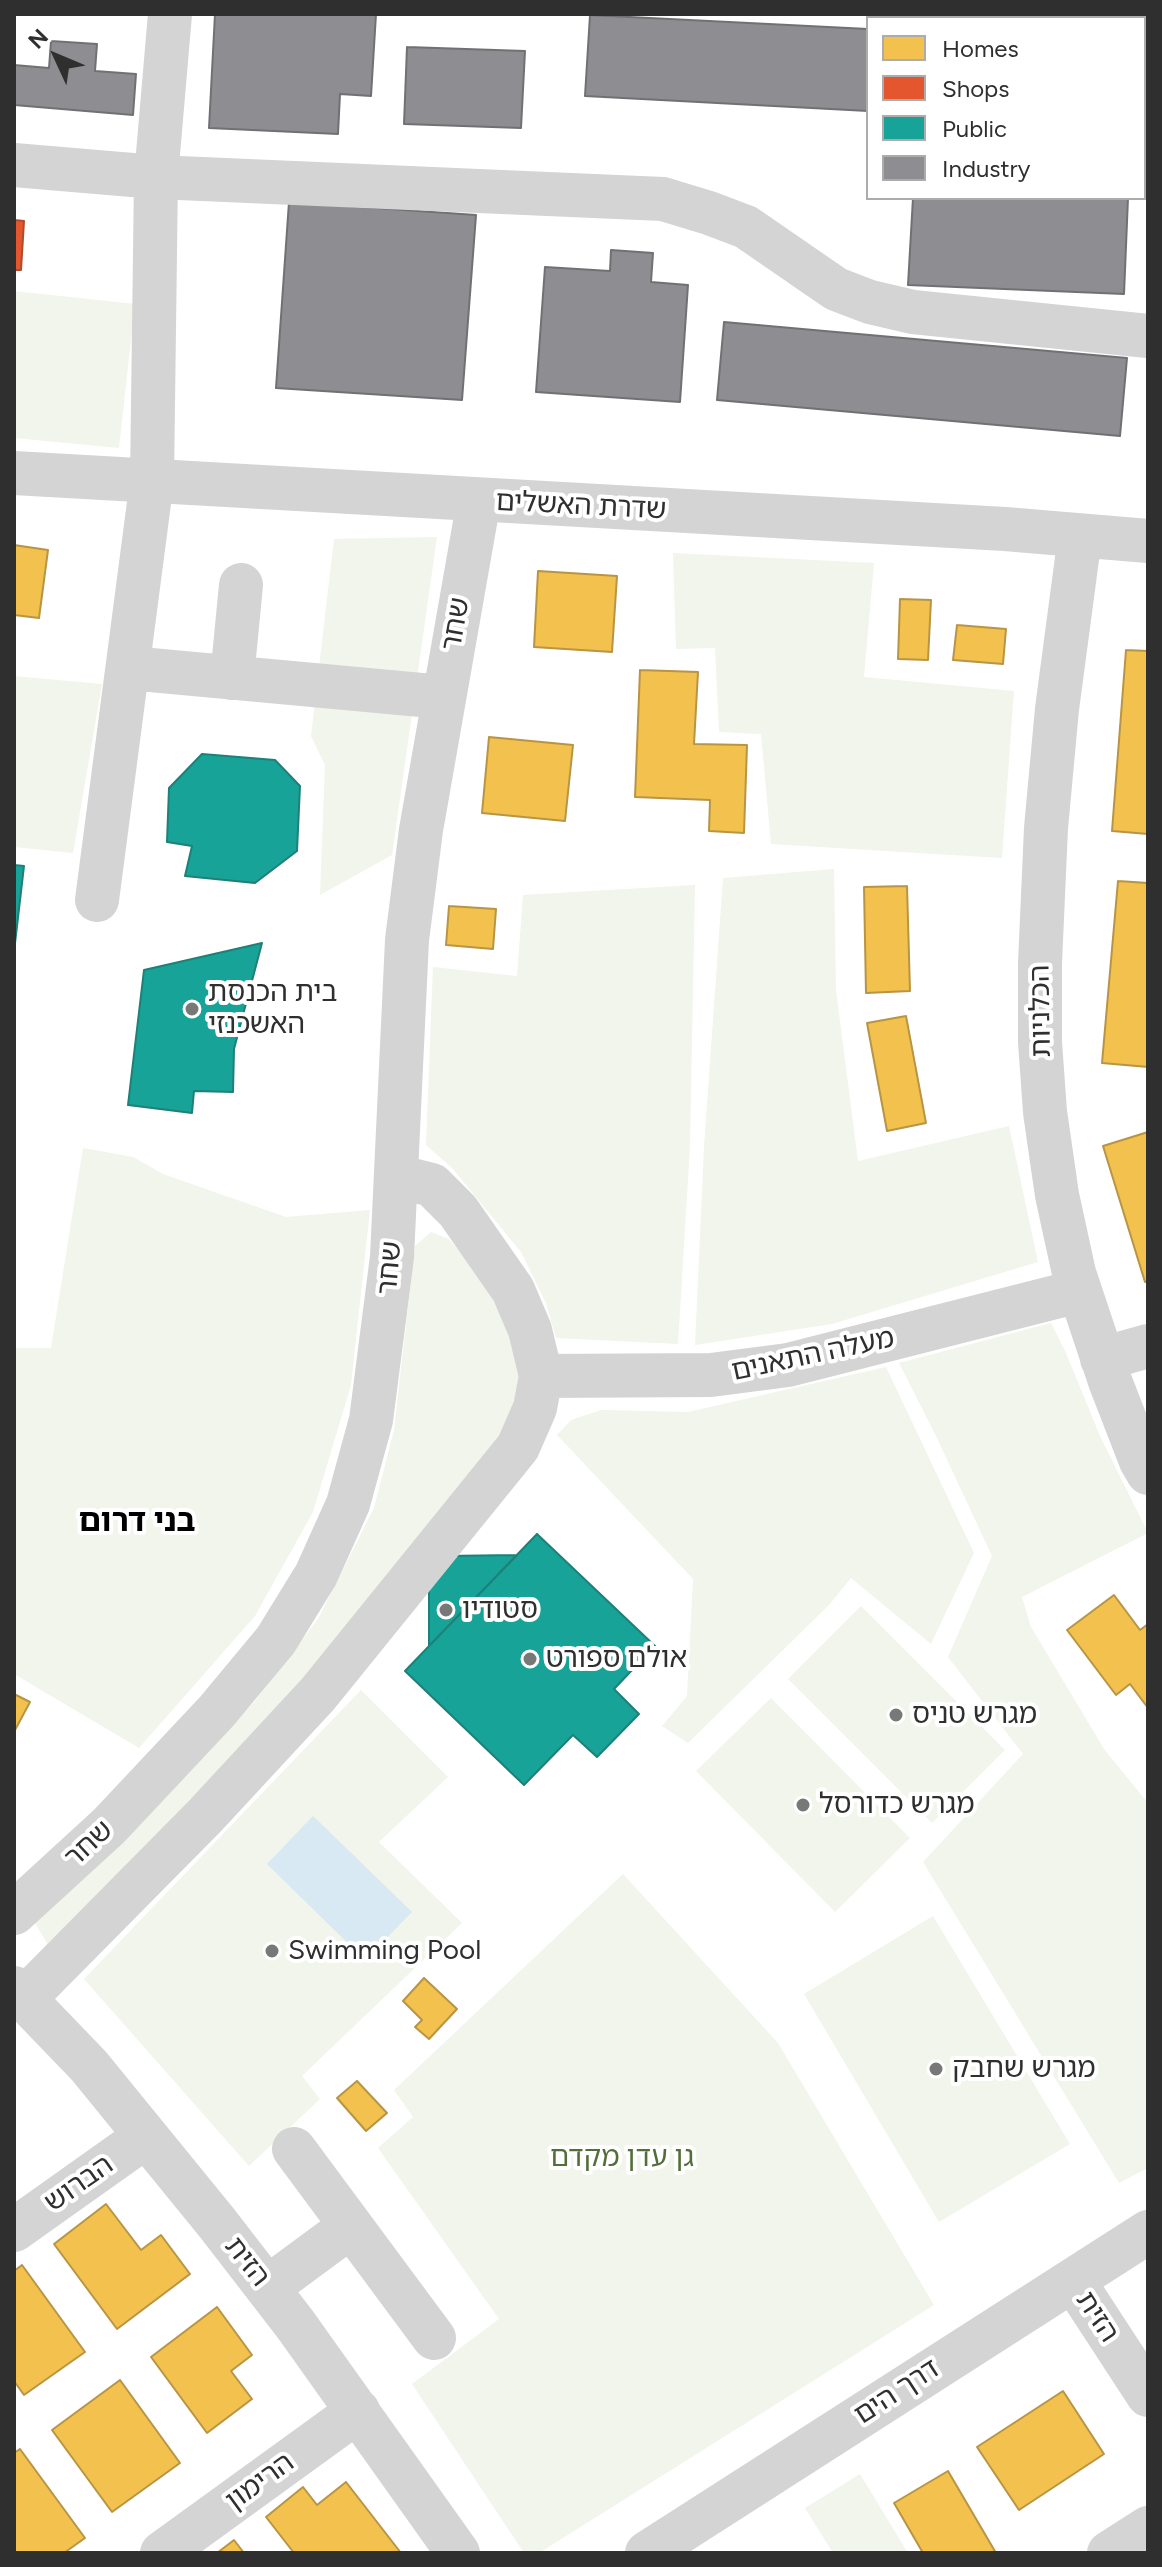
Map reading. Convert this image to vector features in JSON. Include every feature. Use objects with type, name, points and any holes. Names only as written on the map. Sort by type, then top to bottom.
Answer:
[{"type":"street","points":[[97,900],[152,480],[156,177],[170,14]]},
{"type":"street","points":[[14,165],[156,177],[663,199],[746,227],[836,289],[870,302],[913,312],[1148,336]]},
{"type":"street","name":"שדרת האשלים","points":[[14,473],[1005,529],[1148,541]]},
{"type":"street","name":"שחר","points":[[14,1913],[109,1826],[217,1711],[276,1640],[316,1575],[348,1504],[371,1420],[392,1257],[407,940],[421,830],[479,500]]},
{"type":"street","name":"הכלניות","points":[[1080,536],[1057,709],[1046,828],[1040,1026],[1045,1112],[1057,1195],[1079,1291],[1102,1359],[1148,1473]]},
{"type":"street","points":[[232,678],[241,585]]},
{"type":"street","points":[[129,668],[443,697]]},
{"type":"street","points":[[20,1993],[205,1816],[318,1694],[518,1447],[535,1408],[541,1376],[530,1330],[513,1290],[458,1211],[432,1185],[396,1176]]},
{"type":"street","name":"מעלה התאנים","points":[[541,1376],[711,1375],[788,1365],[1079,1291]]},
{"type":"street","points":[[1102,1359],[1148,1346]]},
{"type":"street","name":"הזית","points":[[20,1993],[89,2066],[267,2288],[458,2553]]},
{"type":"street","name":"הברוש","points":[[14,2230],[145,2137]]},
{"type":"street","points":[[294,2149],[434,2338]]},
{"type":"street","points":[[267,2288],[351,2226]]},
{"type":"street","name":"דרך הים","points":[[647,2553],[1148,2232]]},
{"type":"street","name":"הזית","points":[[1073,2280],[1148,2395]]},
{"type":"street","name":"הרימון","points":[[162,2553],[358,2411]]},
{"type":"street","points":[[1109,2553],[1148,2528]]},
{"type":"green space","points":[[14,291],[135,304],[119,448],[14,438]]},
{"type":"green space","points":[[437,537],[392,855],[320,895],[325,765],[311,736],[334,539]]},
{"type":"green space","points":[[673,553],[874,563],[864,677],[1014,691],[1002,858],[771,844],[761,734],[719,732],[715,648],[676,649]]},
{"type":"green space","points":[[14,676],[102,684],[73,853],[14,847]]},
{"type":"green space","points":[[834,869],[836,990],[858,1161],[1009,1126],[1038,1262],[832,1324],[695,1345],[704,1147],[723,878]]},
{"type":"green space","points":[[695,885],[690,1146],[678,1344],[556,1338],[546,1303],[521,1252],[452,1168],[426,1145],[433,967],[517,976],[523,895]]},
{"type":"green space","points":[[83,1148],[133,1157],[163,1174],[286,1217],[370,1210],[351,1385],[313,1512],[255,1616],[139,1748],[14,1674],[14,1348],[51,1348]]},
{"type":"green space","points":[[431,1232],[449,1239],[483,1279],[516,1346],[521,1389],[502,1446],[306,1684],[48,1945],[35,1923],[254,1702],[318,1619],[374,1508],[394,1430],[415,1246]]},
{"type":"green space","points":[[1051,1323],[1100,1436],[1148,1533],[1022,1597],[1031,1627],[1104,1749],[1148,1803],[1148,2168],[1119,2183],[923,1862],[1023,1754],[948,1657],[992,1556],[899,1363]]},
{"type":"green space","points":[[886,1367],[974,1553],[931,1644],[851,1578],[829,1605],[688,1743],[662,1726],[687,1696],[693,1579],[557,1435],[571,1420],[601,1410],[688,1412]]},
{"type":"green space","name":"מגרש טניס","points":[[861,1606],[1005,1750],[932,1823],[788,1679]]},
{"type":"green space","name":"Swimming Pool","points":[[361,1690],[448,1777],[379,1842],[462,1923],[302,2076],[320,2099],[249,2166],[84,1979]]},
{"type":"green space","name":"מגרש כדורסל","points":[[771,1698],[910,1838],[835,1912],[696,1771]]},
{"type":"green space","name":"גן עדן מקדם","points":[[623,1874],[778,2043],[934,2305],[539,2553],[524,2553],[412,2384],[499,2319],[378,2148],[413,2117],[394,2090]]},
{"type":"green space","name":"מגרש שחבק","points":[[933,1916],[1070,2144],[939,2222],[804,1994]]},
{"type":"green space","points":[[860,2474],[908,2553],[833,2553],[805,2508]]},
{"type":"shaded area","points":[[313,1816],[412,1912],[365,1960],[267,1864]]},
{"type":"building: Homes","points":[[14,545],[48,550],[39,618],[14,615]]},
{"type":"building: Homes","points":[[538,571],[617,576],[612,652],[534,647]]},
{"type":"building: Homes","points":[[900,599],[931,600],[928,660],[898,659]]},
{"type":"building: Homes","points":[[957,625],[1006,629],[1003,664],[953,660]]},
{"type":"building: Homes","points":[[1126,650],[1148,651],[1148,834],[1112,831]]},
{"type":"building: Homes","points":[[640,670],[698,672],[694,744],[747,745],[744,833],[709,831],[710,800],[635,797]]},
{"type":"building: Homes","points":[[489,737],[573,745],[565,821],[482,813]]},
{"type":"building: Homes","points":[[1118,881],[1148,883],[1148,1067],[1102,1063]]},
{"type":"building: Homes","points":[[907,886],[910,991],[866,993],[864,887]]},
{"type":"building: Homes","points":[[449,906],[496,909],[493,949],[446,945]]},
{"type":"building: Homes","points":[[906,1016],[926,1123],[887,1131],[867,1023]]},
{"type":"building: Homes","points":[[1148,1132],[1148,1281],[1145,1282],[1103,1146]]},
{"type":"building: Homes","points":[[1114,1595],[1140,1630],[1148,1624],[1148,1708],[1130,1684],[1116,1695],[1067,1630]]},
{"type":"building: Homes","points":[[14,1694],[30,1702],[14,1732]]},
{"type":"building: Homes","points":[[424,1978],[457,2009],[429,2039],[415,2027],[422,2020],[403,2001]]},
{"type":"building: Homes","points":[[357,2081],[387,2113],[366,2131],[337,2098]]},
{"type":"building: Homes","points":[[106,2204],[141,2250],[161,2235],[190,2274],[117,2329],[54,2244]]},
{"type":"building: Homes","points":[[22,2265],[85,2352],[24,2395],[14,2381],[14,2271]]},
{"type":"building: Homes","points":[[217,2307],[252,2355],[231,2371],[252,2399],[207,2433],[151,2357]]},
{"type":"building: Homes","points":[[120,2380],[180,2463],[112,2512],[52,2430]]},
{"type":"building: Homes","points":[[1063,2391],[1104,2454],[1019,2510],[977,2447]]},
{"type":"building: Homes","points":[[20,2449],[85,2538],[64,2553],[14,2553],[14,2453]]},
{"type":"building: Homes","points":[[948,2471],[996,2553],[923,2553],[894,2503]]},
{"type":"building: Homes","points":[[346,2482],[401,2553],[294,2553],[266,2517],[303,2487],[317,2505]]},
{"type":"building: Homes","points":[[234,2540],[244,2553],[217,2553]]},
{"type":"building: Shops","points":[[14,220],[24,221],[21,270],[14,270]]},
{"type":"building: Public","points":[[202,754],[275,760],[300,786],[297,851],[255,883],[185,876],[192,846],[167,842],[169,788]]},
{"type":"building: Public","points":[[14,865],[24,866],[14,952]]},
{"type":"building: Public","name":"בית הכנסת האשכנזי","points":[[262,943],[234,1049],[233,1092],[194,1091],[192,1113],[128,1105],[144,970]]},
{"type":"building: Public","name":"אולם ספורט","points":[[537,1534],[655,1646],[614,1689],[639,1714],[597,1757],[573,1735],[524,1785],[405,1671]]},
{"type":"building: Public","name":"סטודיו","points":[[517,1555],[429,1646],[429,1575],[444,1556]]},
{"type":"building: Industry","points":[[215,14],[376,14],[371,96],[340,94],[338,134],[209,128]]},
{"type":"building: Industry","points":[[590,15],[866,29],[866,111],[585,96]]},
{"type":"building: Industry","points":[[51,41],[97,44],[95,71],[136,74],[133,115],[14,105],[14,65],[49,68]]},
{"type":"building: Industry","points":[[1146,43],[1148,43],[1146,125]]},
{"type":"building: Industry","points":[[407,47],[525,51],[521,128],[404,124]]},
{"type":"building: Industry","points":[[913,200],[1128,200],[1124,294],[908,285]]},
{"type":"building: Industry","points":[[289,202],[476,215],[462,400],[276,388]]},
{"type":"building: Industry","points":[[611,250],[653,253],[651,282],[688,285],[680,402],[536,392],[545,267],[610,271]]},
{"type":"building: Industry","points":[[724,322],[1127,358],[1120,436],[717,400]]},
{"type":"place","name":"בית הכנסת האשכנזי","points":[[192,1009]]},
{"type":"place","name":"סטודיו","points":[[446,1610]]},
{"type":"place","name":"אולם ספורט","points":[[530,1659]]},
{"type":"place","name":"מגרש טניס","points":[[896,1715]]},
{"type":"place","name":"מגרש כדורסל","points":[[803,1805]]},
{"type":"place","name":"Swimming Pool","points":[[272,1951]]},
{"type":"place","name":"מגרש שחבק","points":[[936,2069]]},
{"type":"district","name":"בני דרום","points":[[137,1522]]}]
